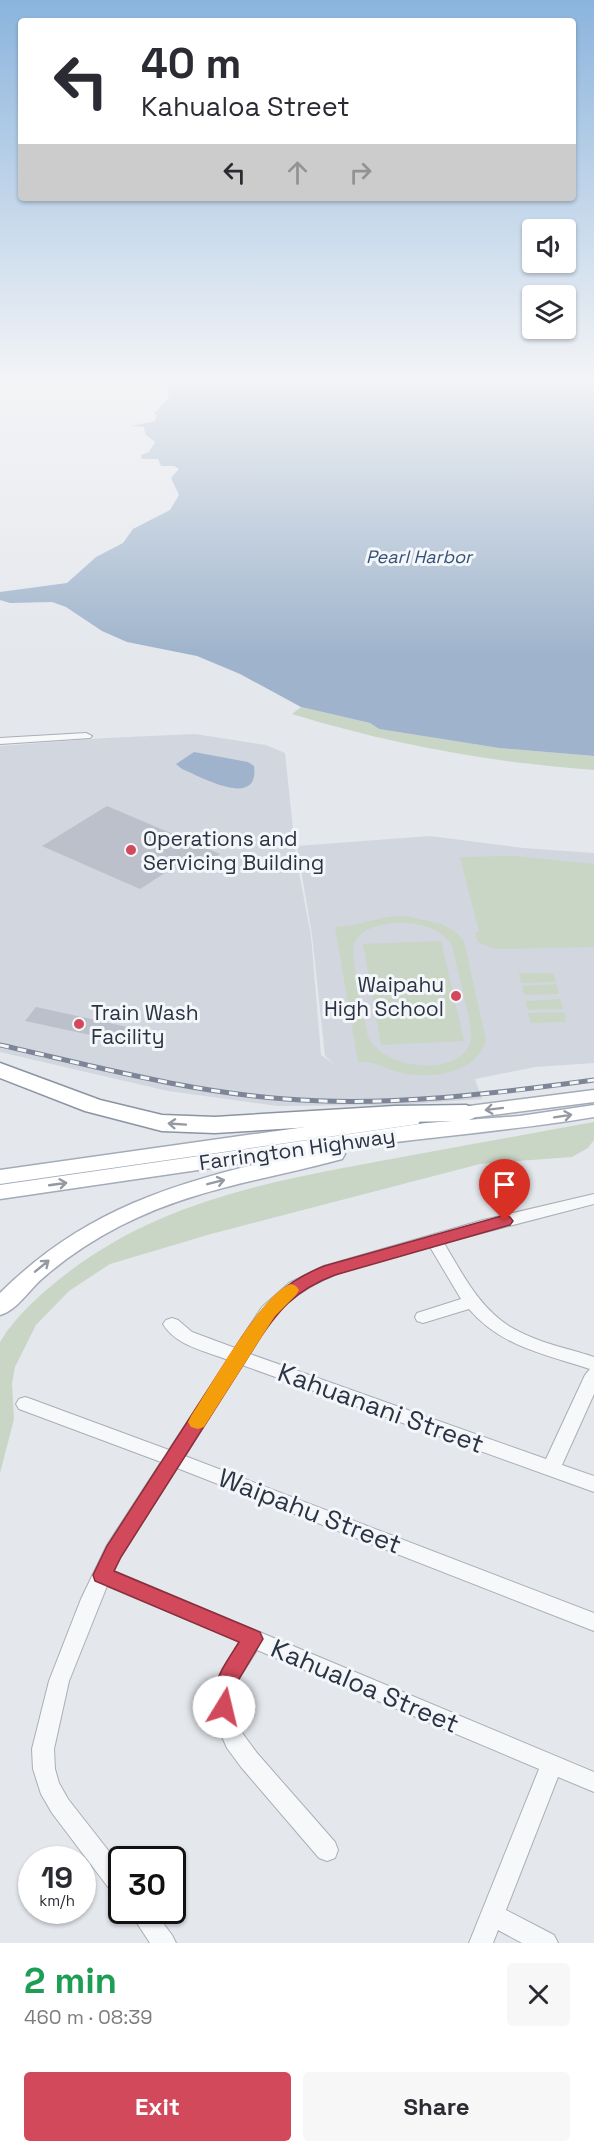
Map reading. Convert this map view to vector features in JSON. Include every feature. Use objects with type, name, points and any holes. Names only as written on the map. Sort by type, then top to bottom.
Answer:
[{"type":"highway","points":[[0,1070],[93,1106],[162,1123],[215,1125],[395,1114],[466,1113]]},
{"type":"main road","name":"Farrington Highway","points":[[0,1177],[594,1096]]},
{"type":"main road","name":"Farrington Highway","points":[[0,1192],[426,1130],[520,1123],[594,1111]]},
{"type":"main road","points":[[0,1306],[39,1267],[77,1240],[110,1220],[168,1196],[315,1158],[443,1134],[520,1123]]},
{"type":"street","points":[[0,741],[86,736]]},
{"type":"street","points":[[108,1869],[60,1806],[49,1787],[44,1769],[43,1749],[59,1681],[91,1599],[131,1523],[268,1311],[295,1287],[330,1270],[434,1240],[594,1199]]},
{"type":"street","points":[[434,1240],[473,1301],[487,1317],[506,1332],[594,1364]]},
{"type":"street","points":[[423,1317],[473,1301]]},
{"type":"street","name":"Kahuanani Street","points":[[172,1324],[186,1336],[239,1357],[594,1484]]},
{"type":"street","points":[[551,1468],[594,1375]]},
{"type":"street","name":"Waipahu Street","points":[[25,1404],[174,1459],[594,1622]]},
{"type":"street","name":"Kahualoa Street","points":[[102,1575],[594,1782]]},
{"type":"street","points":[[253,1639],[229,1676],[224,1691],[227,1723],[235,1741],[249,1760],[327,1850]]},
{"type":"street","points":[[481,1943],[552,1765]]},
{"type":"street","points":[[492,1915],[546,1943]]},
{"type":"street","points":[[150,1924],[164,1943]]},
{"type":"shaded area","points":[[195,734],[266,745],[285,753],[296,857],[311,936],[321,1055],[334,1064],[325,1056],[312,935],[297,846],[430,836],[523,848],[594,853],[594,1063],[535,1067],[475,1079],[482,1099],[397,1105],[278,1106],[168,1091],[0,1052],[0,746]]},
{"type":"green space","points":[[301,707],[370,723],[379,729],[499,748],[594,756],[594,770],[479,757],[404,743],[292,714]]},
{"type":"green space","points":[[514,856],[594,864],[594,947],[494,949],[478,942],[475,933],[479,932],[460,857]]},
{"type":"green space","points":[[397,916],[441,924],[456,932],[464,941],[486,1041],[472,1061],[451,1072],[414,1075],[376,1064],[358,1062],[335,927]],"holes":[[[400,923],[433,929],[452,945],[471,1034],[471,1040],[464,1052],[453,1061],[422,1066],[405,1063],[389,1057],[368,1037],[356,975],[354,945],[360,935],[370,929]]]},
{"type":"green space","points":[[441,941],[464,1041],[381,1045],[363,944]]},
{"type":"green space","points":[[519,973],[553,973],[556,982],[521,983]]},
{"type":"green space","points":[[556,984],[559,994],[524,995],[522,986]]},
{"type":"green space","points":[[560,999],[563,1009],[528,1010],[525,1001]]},
{"type":"green space","points":[[564,1012],[566,1022],[531,1023],[528,1013]]},
{"type":"green space","points":[[594,1122],[594,1140],[588,1148],[572,1157],[480,1164],[211,1234],[110,1264],[69,1291],[36,1325],[15,1367],[12,1384],[14,1419],[0,1473],[0,1342],[6,1332],[39,1297],[66,1274],[104,1248],[142,1227],[183,1210],[266,1184]]},
{"type":"water","name":"Pearl Harbor","points":[[177,472],[594,472],[594,756],[499,748],[379,729],[370,723],[301,707],[240,674],[197,656],[127,642],[102,631],[66,607],[52,602],[10,603],[0,600],[0,592],[67,583],[96,557],[123,543],[133,529],[170,510],[179,495],[171,478]]},
{"type":"water","points":[[194,752],[248,762],[254,766],[253,779],[248,786],[227,787],[182,769],[176,764]]},
{"type":"building","name":"Operations and Servicing Building","points":[[107,806],[220,854],[198,868],[182,862],[140,889],[42,846]]},
{"type":"building","name":"Train Wash Facility","points":[[36,1007],[132,1028],[123,1042],[25,1021]]},
{"type":"railway","points":[[0,1045],[214,1091],[286,1099],[363,1101],[440,1098],[594,1080]]},
{"type":"slow traffic","points":[[198,1422],[268,1311],[291,1290]]},
{"type":"place","name":"Operations and Servicing Building","points":[[131,850]]},
{"type":"place","name":"Waipahu High School","points":[[456,996]]},
{"type":"place","name":"Train Wash Facility","points":[[79,1024]]},
{"type":"route","points":[[224,1707],[224,1691],[229,1676],[253,1639],[102,1575],[114,1551],[268,1311],[279,1300],[309,1278],[330,1270],[505,1221]]}]
